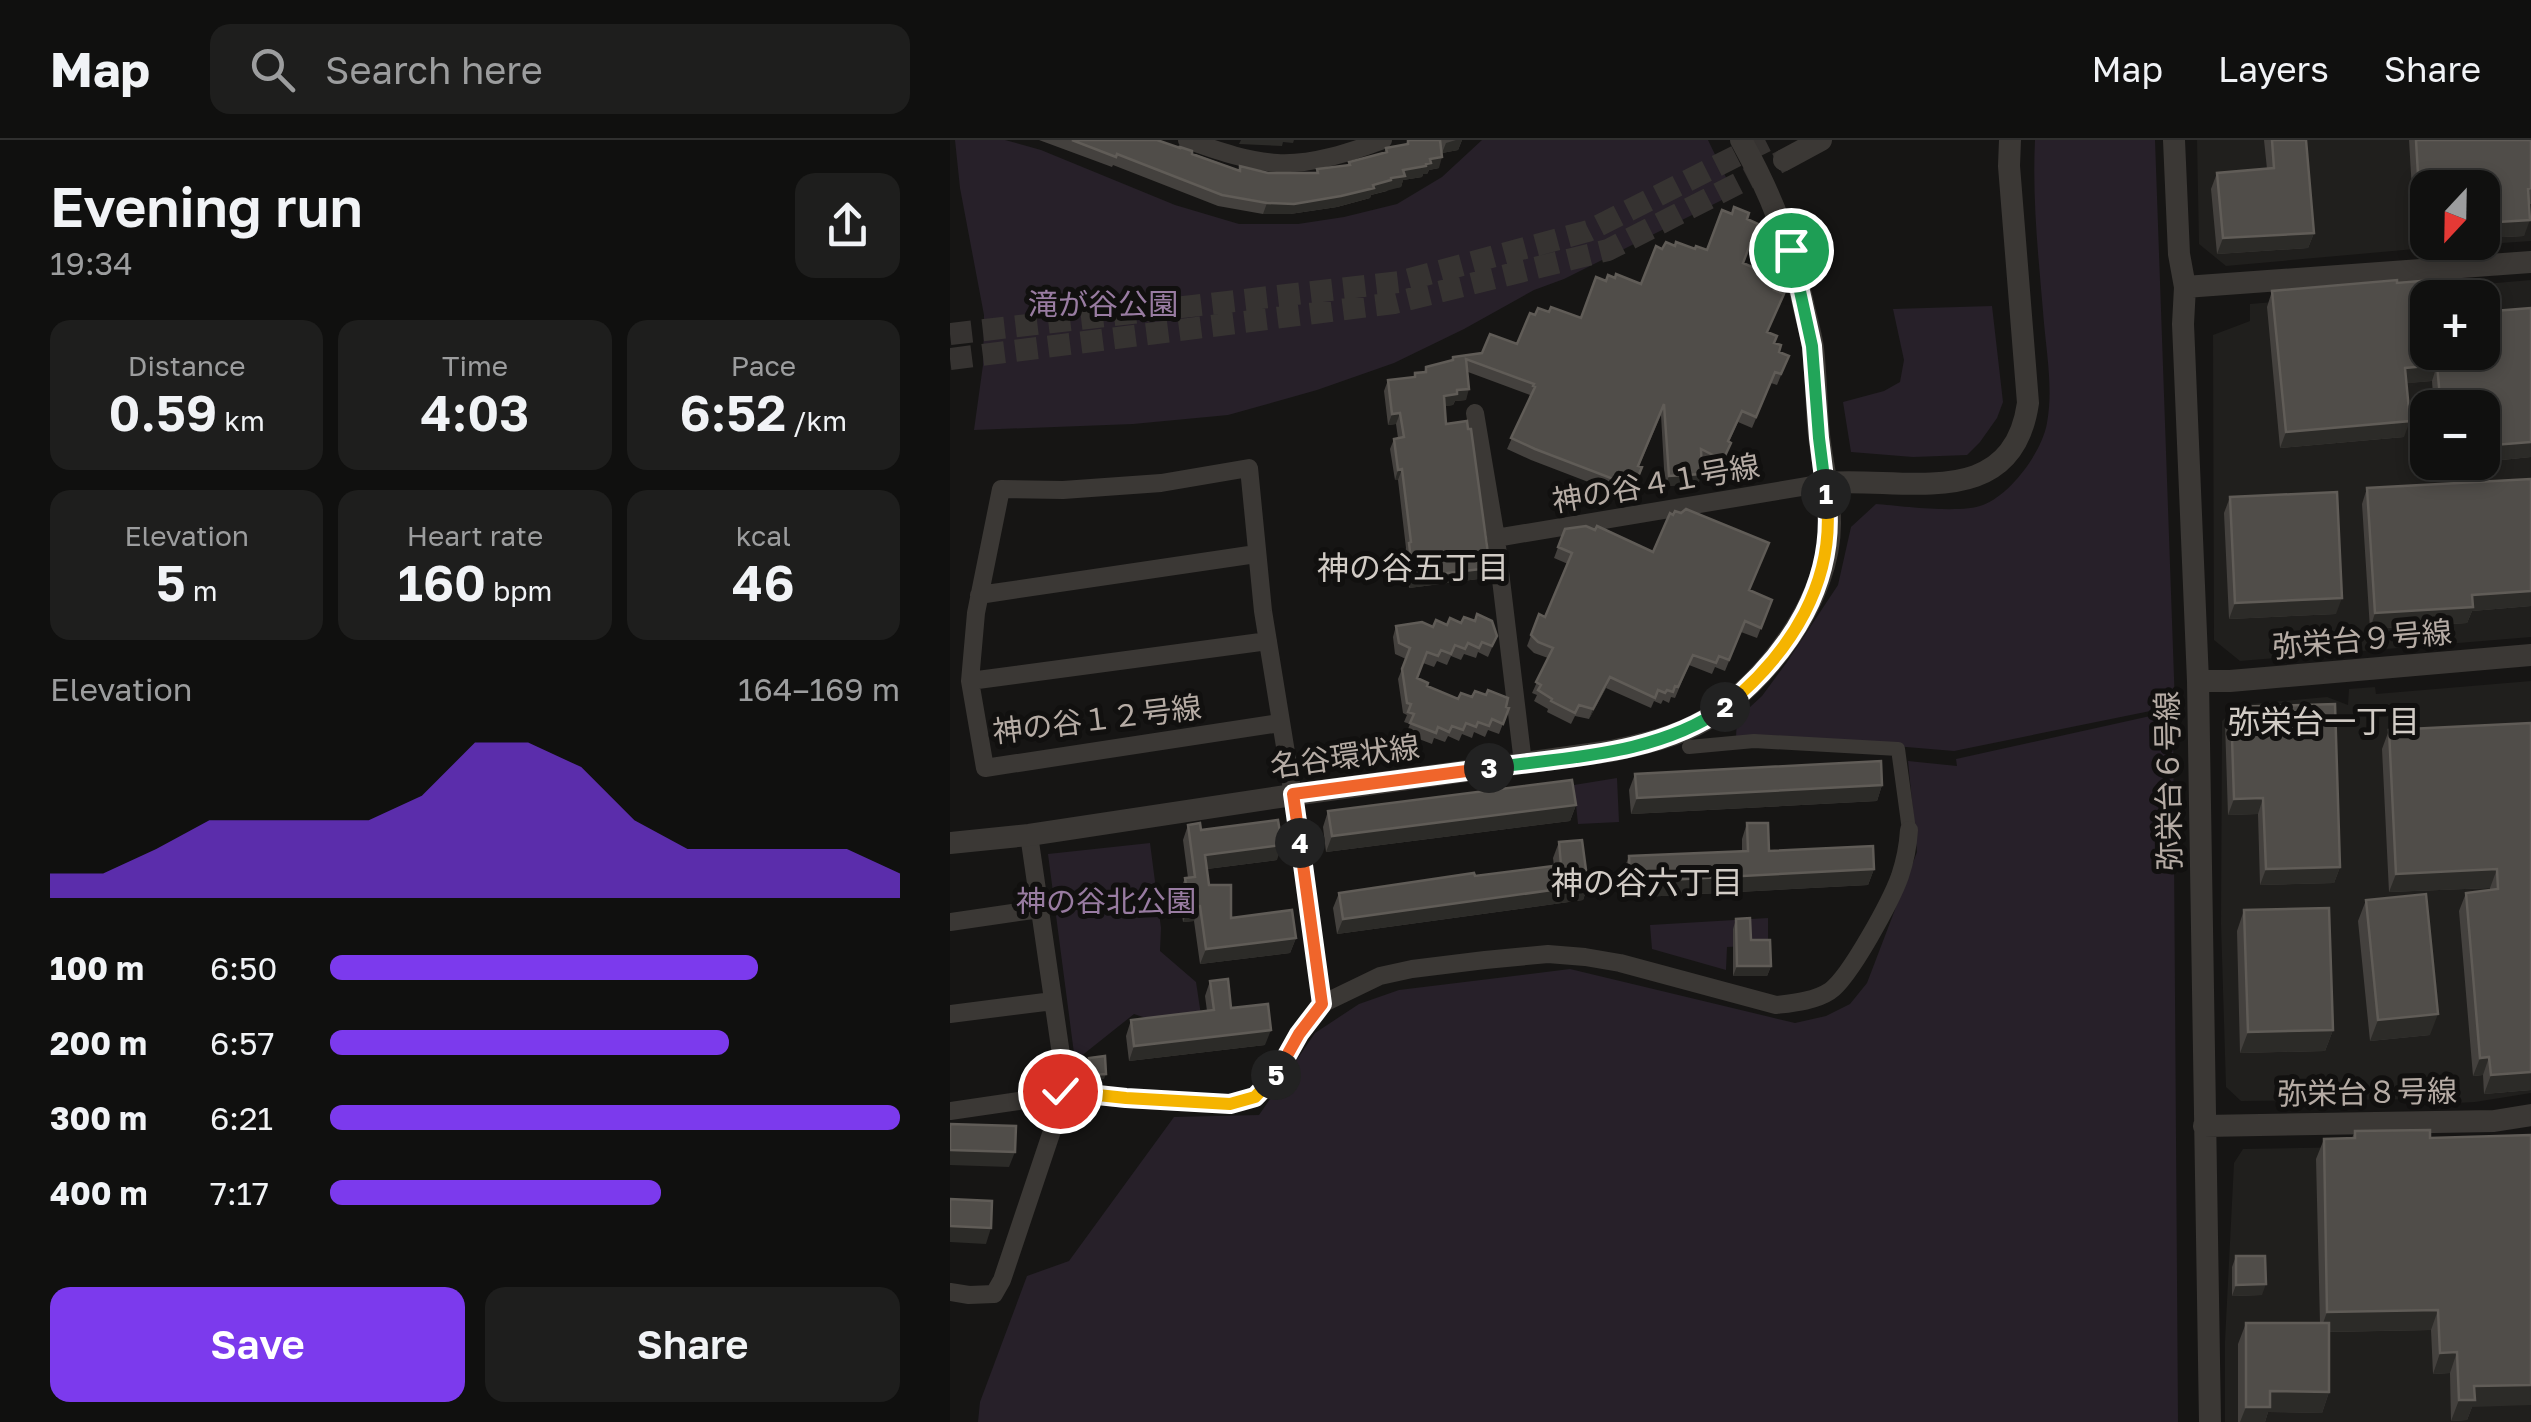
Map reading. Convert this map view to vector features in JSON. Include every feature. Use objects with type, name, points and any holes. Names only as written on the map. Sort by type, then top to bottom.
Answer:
[{"type":"street","points":[[1187,140],[1227,154],[1278,163],[1326,157],[1383,140]]},
{"type":"street","points":[[1305,140],[1307,160]]},
{"type":"street","name":"名谷環状線","points":[[950,843],[1029,835],[1645,744],[1701,723],[1743,692],[1783,648],[1806,613],[1823,568],[1830,523],[1812,346],[1791,250],[1765,183],[1741,140]]},
{"type":"street","points":[[1784,160],[1821,140]]},
{"type":"street","points":[[1995,140],[2009,166]]},
{"type":"street","points":[[1825,482],[1950,484],[1995,466],[2016,442],[2028,403],[2010,140]]},
{"type":"street","name":"弥栄台６号線","points":[[2174,140],[2179,254],[2185,287],[2183,324],[2198,682],[2210,1422]]},
{"type":"street","points":[[2185,287],[2531,262]]},
{"type":"street","points":[[1475,412],[1496,538],[1523,763]]},
{"type":"street","name":"神の谷１２号線","points":[[1280,723],[985,768],[970,682],[979,594],[1000,489],[1064,490],[1162,483],[1249,468],[1256,554],[1322,1004]]},
{"type":"street","name":"神の谷４１号線","points":[[1496,538],[1825,482]]},
{"type":"street","points":[[979,594],[1256,554]]},
{"type":"street","points":[[970,682],[1268,641]]},
{"type":"street","name":"弥栄台９号線","points":[[2198,682],[2531,655]]},
{"type":"street","points":[[950,1111],[1060,1091],[1230,1104],[1255,1097],[1273,1080],[1299,1034],[1322,1004],[1380,976],[1412,969],[1548,954],[1620,962],[1776,1006],[1830,991],[1851,968],[1898,881],[1908,848],[1910,830],[1898,749],[1754,741],[1689,747]]},
{"type":"street","points":[[950,1292],[994,1294],[1057,1116],[1063,1068],[1029,835]]},
{"type":"street","points":[[950,922],[1040,909]]},
{"type":"street","points":[[950,1014],[1054,1001]]},
{"type":"street","name":"弥栄台８号線","points":[[2204,1126],[2494,1120],[2531,1114]]},
{"type":"shaded area","points":[[2197,140],[2531,140],[2531,241],[2500,243],[2500,170],[2410,170],[2410,249],[2226,266],[2199,244]]},
{"type":"shaded area","points":[[2531,280],[2531,637],[2240,661],[2214,640],[2213,335],[2250,321],[2250,304],[2410,290],[2410,370],[2500,370],[2500,283]]},
{"type":"shaded area","points":[[2531,681],[2531,1093],[2438,1104],[2437,1099],[2241,1101],[2226,1087],[2221,924],[2222,721],[2239,705],[2327,697],[2348,705],[2349,689],[2375,687],[2376,694]]},
{"type":"shaded area","points":[[2531,1137],[2531,1422],[2225,1422],[2234,1163],[2243,1149],[2473,1145]]},
{"type":"green space","name":"滝が谷公園","points":[[955,140],[1005,140],[1041,150],[1175,205],[1239,224],[1298,224],[1397,204],[1442,177],[1482,140],[1708,140],[1734,194],[1564,279],[1534,290],[1394,363],[1317,390],[1228,415],[1133,424],[974,430],[983,365],[984,315]]},
{"type":"green space","points":[[2035,140],[2155,140],[2175,706],[1954,751],[1776,736],[1736,737],[1737,719],[1762,696],[1838,585],[1851,527],[1876,504],[1946,509],[1983,505],[2014,482],[2039,446],[2049,411],[2049,386],[2036,232]]},
{"type":"green space","points":[[1992,306],[2003,402],[1980,442],[1967,455],[1913,457],[1851,452],[1843,402],[1884,391],[1900,382],[1904,360],[1893,309]]},
{"type":"green space","points":[[2173,711],[2178,1422],[978,1422],[980,1402],[1027,1276],[1069,1261],[1174,1117],[1259,1115],[1315,1033],[1359,1004],[1399,990],[1570,969],[1795,1023],[1826,1016],[1850,1004],[1867,983],[1917,852],[1908,761],[1957,766],[1956,759]]},
{"type":"green space","points":[[1617,778],[1619,822],[1578,824],[1574,785]]},
{"type":"green space","name":"神の谷北公園","points":[[1150,843],[1161,928],[1160,951],[1196,982],[1201,1015],[1158,1022],[1134,1014],[1075,1061],[1048,854]]},
{"type":"green space","points":[[1768,918],[1768,945],[1727,947],[1726,970],[1652,949],[1650,925]]},
{"type":"building","points":[[1072,140],[1157,140],[1240,171],[1240,166],[1268,173],[1318,173],[1317,169],[1350,165],[1349,162],[1387,152],[1386,148],[1408,144],[1408,140],[1440,140],[1442,157],[1430,159],[1426,166],[1403,170],[1405,176],[1391,178],[1373,185],[1374,188],[1294,204],[1267,203],[1222,195]]},
{"type":"building","points":[[2272,140],[2306,140],[2314,233],[2223,238],[2217,173],[2274,168]]},
{"type":"building","points":[[2416,140],[2531,140],[2530,220],[2500,222],[2500,170],[2418,170]]},
{"type":"building","points":[[1734,207],[1749,213],[1747,219],[1758,224],[1743,263],[1773,276],[1771,280],[1777,283],[1774,290],[1784,294],[1767,332],[1777,336],[1774,343],[1781,345],[1779,352],[1789,356],[1781,374],[1775,372],[1756,417],[1742,411],[1723,460],[1701,449],[1702,474],[1669,476],[1664,404],[1638,466],[1642,467],[1634,487],[1535,449],[1511,438],[1534,384],[1466,359],[1469,389],[1444,396],[1446,424],[1467,421],[1471,429],[1490,568],[1413,577],[1402,469],[1398,470],[1394,439],[1404,437],[1400,413],[1392,414],[1388,380],[1415,377],[1415,373],[1426,372],[1426,367],[1453,357],[1482,353],[1490,334],[1517,344],[1530,313],[1535,315],[1538,308],[1549,312],[1551,307],[1581,318],[1596,277],[1606,281],[1608,275],[1615,278],[1616,274],[1641,284],[1656,246],[1662,249],[1666,242],[1675,246],[1676,242],[1707,250],[1722,210],[1732,214]]},
{"type":"building","points":[[2410,282],[2410,368],[2405,368],[2410,421],[2286,432],[2272,291]]},
{"type":"building","points":[[2531,308],[2531,442],[2500,445],[2500,390],[2439,390],[2437,370],[2500,370],[2500,311]]},
{"type":"building","points":[[2531,479],[2531,591],[2472,595],[2473,607],[2375,613],[2367,488]]},
{"type":"building","points":[[2337,492],[2342,598],[2235,603],[2230,497]]},
{"type":"building","points":[[1686,509],[1769,543],[1749,590],[1772,600],[1761,628],[1745,621],[1729,660],[1719,656],[1716,663],[1693,655],[1673,692],[1658,690],[1655,698],[1610,677],[1593,709],[1579,705],[1575,713],[1551,701],[1538,690],[1541,685],[1536,682],[1553,648],[1531,635],[1539,614],[1545,617],[1572,553],[1558,547],[1565,529],[1586,526],[1595,530],[1597,526],[1653,552],[1670,513]]},
{"type":"building","points":[[1477,614],[1492,621],[1497,636],[1492,646],[1482,642],[1479,648],[1468,643],[1465,649],[1455,645],[1451,654],[1441,650],[1438,656],[1427,652],[1417,678],[1458,699],[1461,693],[1472,697],[1475,691],[1486,695],[1488,690],[1508,698],[1503,724],[1492,719],[1489,726],[1466,723],[1463,730],[1452,726],[1449,732],[1438,727],[1436,733],[1410,723],[1414,714],[1408,712],[1411,704],[1407,703],[1402,669],[1410,648],[1399,643],[1396,626],[1422,622],[1433,627],[1436,620],[1447,625],[1450,618],[1461,623],[1464,617],[1475,621]]},
{"type":"building","points":[[2335,704],[2340,867],[2266,869],[2263,798],[2234,799],[2231,707]]},
{"type":"building","points":[[2531,723],[2531,1072],[2491,1075],[2489,1057],[2480,1058],[2466,893],[2498,889],[2497,869],[2396,874],[2389,730]]},
{"type":"building","points":[[1881,761],[1882,785],[1637,798],[1635,774]]},
{"type":"building","points":[[1572,780],[1576,805],[1332,836],[1328,811]]},
{"type":"building","points":[[1278,820],[1282,845],[1205,855],[1209,885],[1231,885],[1231,918],[1292,910],[1296,938],[1206,949],[1200,906],[1189,907],[1185,878],[1195,877],[1188,825],[1200,823],[1201,830]]},
{"type":"building","points":[[1747,823],[1768,823],[1769,851],[1873,846],[1874,869],[1630,882],[1629,856],[1748,851]]},
{"type":"building","points":[[1582,840],[1588,885],[1343,919],[1339,893],[1561,865],[1559,842]]},
{"type":"building","points":[[2426,894],[2438,1014],[2378,1020],[2366,900]]},
{"type":"building","points":[[2329,908],[2333,1030],[2248,1032],[2244,910]]},
{"type":"building","points":[[1750,918],[1751,940],[1770,940],[1771,966],[1737,966],[1736,919]]},
{"type":"building","points":[[1228,979],[1231,1008],[1268,1004],[1271,1030],[1134,1046],[1131,1020],[1214,1010],[1210,981]]},
{"type":"building","points":[[1105,1056],[1106,1074],[1091,1075],[1089,1058]]},
{"type":"building","points":[[950,1124],[1016,1126],[1015,1152],[950,1150]]},
{"type":"building","points":[[2430,1130],[2430,1138],[2531,1135],[2531,1385],[2474,1386],[2475,1400],[2459,1400],[2457,1352],[2440,1353],[2438,1310],[2327,1312],[2324,1139],[2355,1138],[2355,1131]]},
{"type":"building","points":[[950,1199],[992,1201],[991,1228],[950,1226]]},
{"type":"building","points":[[2236,1256],[2265,1256],[2266,1284],[2236,1285]]},
{"type":"building","points":[[2246,1323],[2329,1323],[2329,1392],[2270,1391],[2270,1407],[2246,1407]]},
{"type":"tunnel","points":[[950,334],[1399,282],[1588,231],[1768,140]]},
{"type":"tunnel","points":[[950,359],[1394,303],[1608,250],[1784,160]]},
{"type":"district","name":"神の谷五丁目","points":[[1413,568]]},
{"type":"district","name":"弥栄台一丁目","points":[[2324,722]]},
{"type":"district","name":"神の谷六丁目","points":[[1647,883]]},
{"type":"route","points":[[1060,1091],[1230,1104],[1255,1097],[1273,1080],[1299,1034],[1322,1004],[1293,794],[1645,744],[1701,723],[1722,709],[1783,648],[1806,613],[1823,568],[1830,523],[1812,346],[1791,250]]}]
